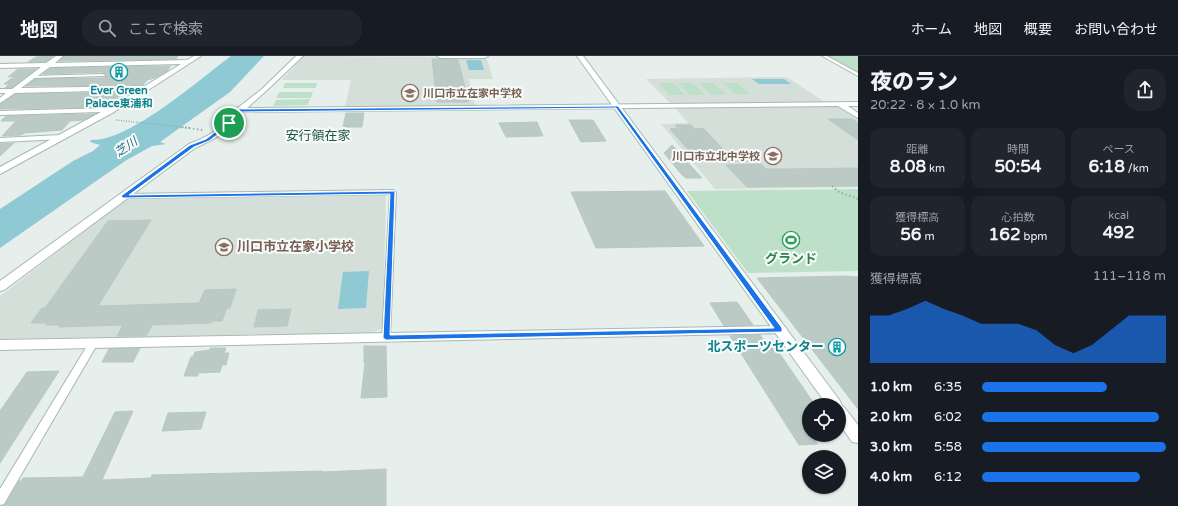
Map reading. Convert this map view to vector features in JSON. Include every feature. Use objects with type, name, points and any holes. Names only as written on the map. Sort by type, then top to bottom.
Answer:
[{"type":"street","points":[[0,101],[60,56]]},
{"type":"street","points":[[0,171],[111,110],[198,56]]},
{"type":"street","points":[[0,287],[192,146],[207,140],[229,123],[229,119],[264,90],[300,56]]},
{"type":"street","points":[[440,56],[485,56]]},
{"type":"street","points":[[580,56],[830,398]]},
{"type":"street","points":[[0,66],[190,62]]},
{"type":"street","points":[[0,91],[148,88]]},
{"type":"street","points":[[839,104],[858,116]]},
{"type":"street","points":[[239,110],[858,104]]},
{"type":"street","points":[[0,113],[111,110]]},
{"type":"street","points":[[0,140],[61,137]]},
{"type":"street","points":[[0,345],[780,330]]},
{"type":"street","points":[[846,420],[858,436]]},
{"type":"lane","points":[[824,56],[858,75]]},
{"type":"lane","points":[[32,77],[103,75]]},
{"type":"lane","points":[[123,196],[393,192],[386,338]]},
{"type":"lane","points":[[0,500],[93,343]]},
{"type":"path","points":[[109,119],[203,130]]},
{"type":"path","points":[[832,186],[839,192],[858,199]]},
{"type":"shaded area","name":"川口市立在家中学校","points":[[304,56],[486,57],[493,79],[469,79],[475,106],[345,107],[351,80],[282,80]]},
{"type":"shaded area","points":[[787,77],[826,103],[671,104],[646,79]]},
{"type":"shaded area","name":"川口市立北中学校","points":[[837,106],[858,119],[858,187],[715,189],[661,124],[688,123],[674,107]]},
{"type":"shaded area","name":"川口市立在家小学校","points":[[386,195],[383,328],[372,333],[0,339],[0,296],[128,198]]},
{"type":"green space","points":[[828,56],[858,56],[858,72]]},
{"type":"green space","points":[[285,83],[317,83],[316,88],[283,88]]},
{"type":"green space","points":[[658,83],[673,83],[685,95],[669,95]]},
{"type":"green space","points":[[678,83],[693,83],[705,95],[690,95]]},
{"type":"green space","points":[[699,83],[713,83],[727,94],[711,95]]},
{"type":"green space","points":[[722,83],[737,83],[751,94],[736,94]]},
{"type":"green space","points":[[279,92],[313,92],[311,98],[276,98]]},
{"type":"green space","points":[[310,99],[308,105],[273,106],[276,100]]},
{"type":"green space","name":"グランド","points":[[858,189],[858,271],[748,273],[687,191]]},
{"type":"water","name":"芝川","points":[[231,56],[264,56],[230,92],[160,142],[166,144],[152,146],[125,161],[0,248],[0,209],[73,161],[93,151],[100,145],[90,142],[91,140],[107,138],[125,131],[144,120],[164,107]]},
{"type":"water","points":[[466,60],[481,60],[484,70],[469,70]]},
{"type":"water","points":[[752,79],[784,79],[791,84],[759,84]]},
{"type":"water","points":[[369,271],[366,308],[338,309],[343,272]]},
{"type":"building","points":[[53,56],[46,62],[28,62],[36,57]]},
{"type":"building","points":[[64,56],[178,56],[176,59],[59,61]]},
{"type":"building","points":[[432,59],[458,60],[469,102],[437,102]]},
{"type":"building","points":[[171,66],[167,71],[155,78],[147,80],[143,85],[26,86],[35,79],[105,78],[106,76],[103,72],[43,74],[50,68]]},
{"type":"building","points":[[18,69],[36,69],[12,88],[5,88],[9,84],[4,84],[15,76],[8,77]]},
{"type":"building","points":[[133,92],[109,107],[0,109],[0,104],[15,94]]},
{"type":"building","points":[[346,113],[364,113],[362,127],[343,127]]},
{"type":"building","points":[[95,114],[84,120],[70,121],[62,130],[2,136],[16,121],[1,121],[6,116]]},
{"type":"building","points":[[828,119],[852,119],[858,123],[858,140]]},
{"type":"building","points":[[569,120],[593,120],[606,141],[581,142]]},
{"type":"building","points":[[537,122],[543,136],[506,137],[499,123]]},
{"type":"building","points":[[675,125],[691,125],[695,129],[703,128],[734,161],[698,161],[670,129],[678,128]]},
{"type":"building","points":[[14,143],[0,156],[0,144]]},
{"type":"building","points":[[672,145],[702,178],[686,178],[681,174],[664,153]]},
{"type":"building","points":[[761,164],[766,169],[858,168],[858,186],[747,187],[726,165]]},
{"type":"building","points":[[665,191],[704,246],[596,248],[571,192]]},
{"type":"building","points":[[151,220],[98,306],[199,303],[205,290],[236,289],[230,308],[227,308],[222,321],[212,321],[211,323],[152,325],[146,336],[117,336],[123,325],[58,327],[60,325],[31,323],[42,308],[45,308],[108,221]]},
{"type":"building","name":"北スポーツセンター","points":[[858,277],[858,409],[757,278]]},
{"type":"building","points":[[737,302],[753,325],[724,326],[710,303]]},
{"type":"building","points":[[291,309],[287,326],[254,327],[258,310]]},
{"type":"building","points":[[760,335],[764,341],[771,341],[810,398],[802,398],[802,442],[816,442],[818,444],[799,445],[730,336]]},
{"type":"building","points":[[364,346],[386,346],[387,397],[361,398],[365,363]]},
{"type":"building","points":[[140,348],[133,362],[102,362],[109,349]]},
{"type":"building","points":[[210,348],[226,348],[224,353],[229,353],[226,365],[222,365],[220,372],[198,373],[198,376],[184,376],[191,357],[193,357],[195,352],[210,350]]},
{"type":"building","points":[[59,371],[0,463],[0,411],[27,372]]},
{"type":"building","points":[[133,411],[102,480],[151,478],[152,475],[323,472],[386,469],[386,506],[2,506],[5,505],[19,481],[23,478],[83,477],[115,412]]},
{"type":"building","points":[[206,412],[201,429],[162,431],[168,413]]},
{"type":"place","name":"Ever Green Palace東浦和","points":[[119,72]]},
{"type":"place","name":"川口市立在家中学校","points":[[410,93]]},
{"type":"place","name":"川口市立北中学校","points":[[773,156]]},
{"type":"place","name":"グランド","points":[[791,240]]},
{"type":"place","name":"川口市立在家小学校","points":[[224,247]]},
{"type":"place","name":"北スポーツセンター","points":[[837,347]]},
{"type":"district","name":"安行領在家","points":[[318,136]]},
{"type":"route","points":[[617,107],[780,330],[386,338],[393,192],[123,196],[192,146],[207,140],[229,123],[229,119],[239,110],[617,107]]}]
